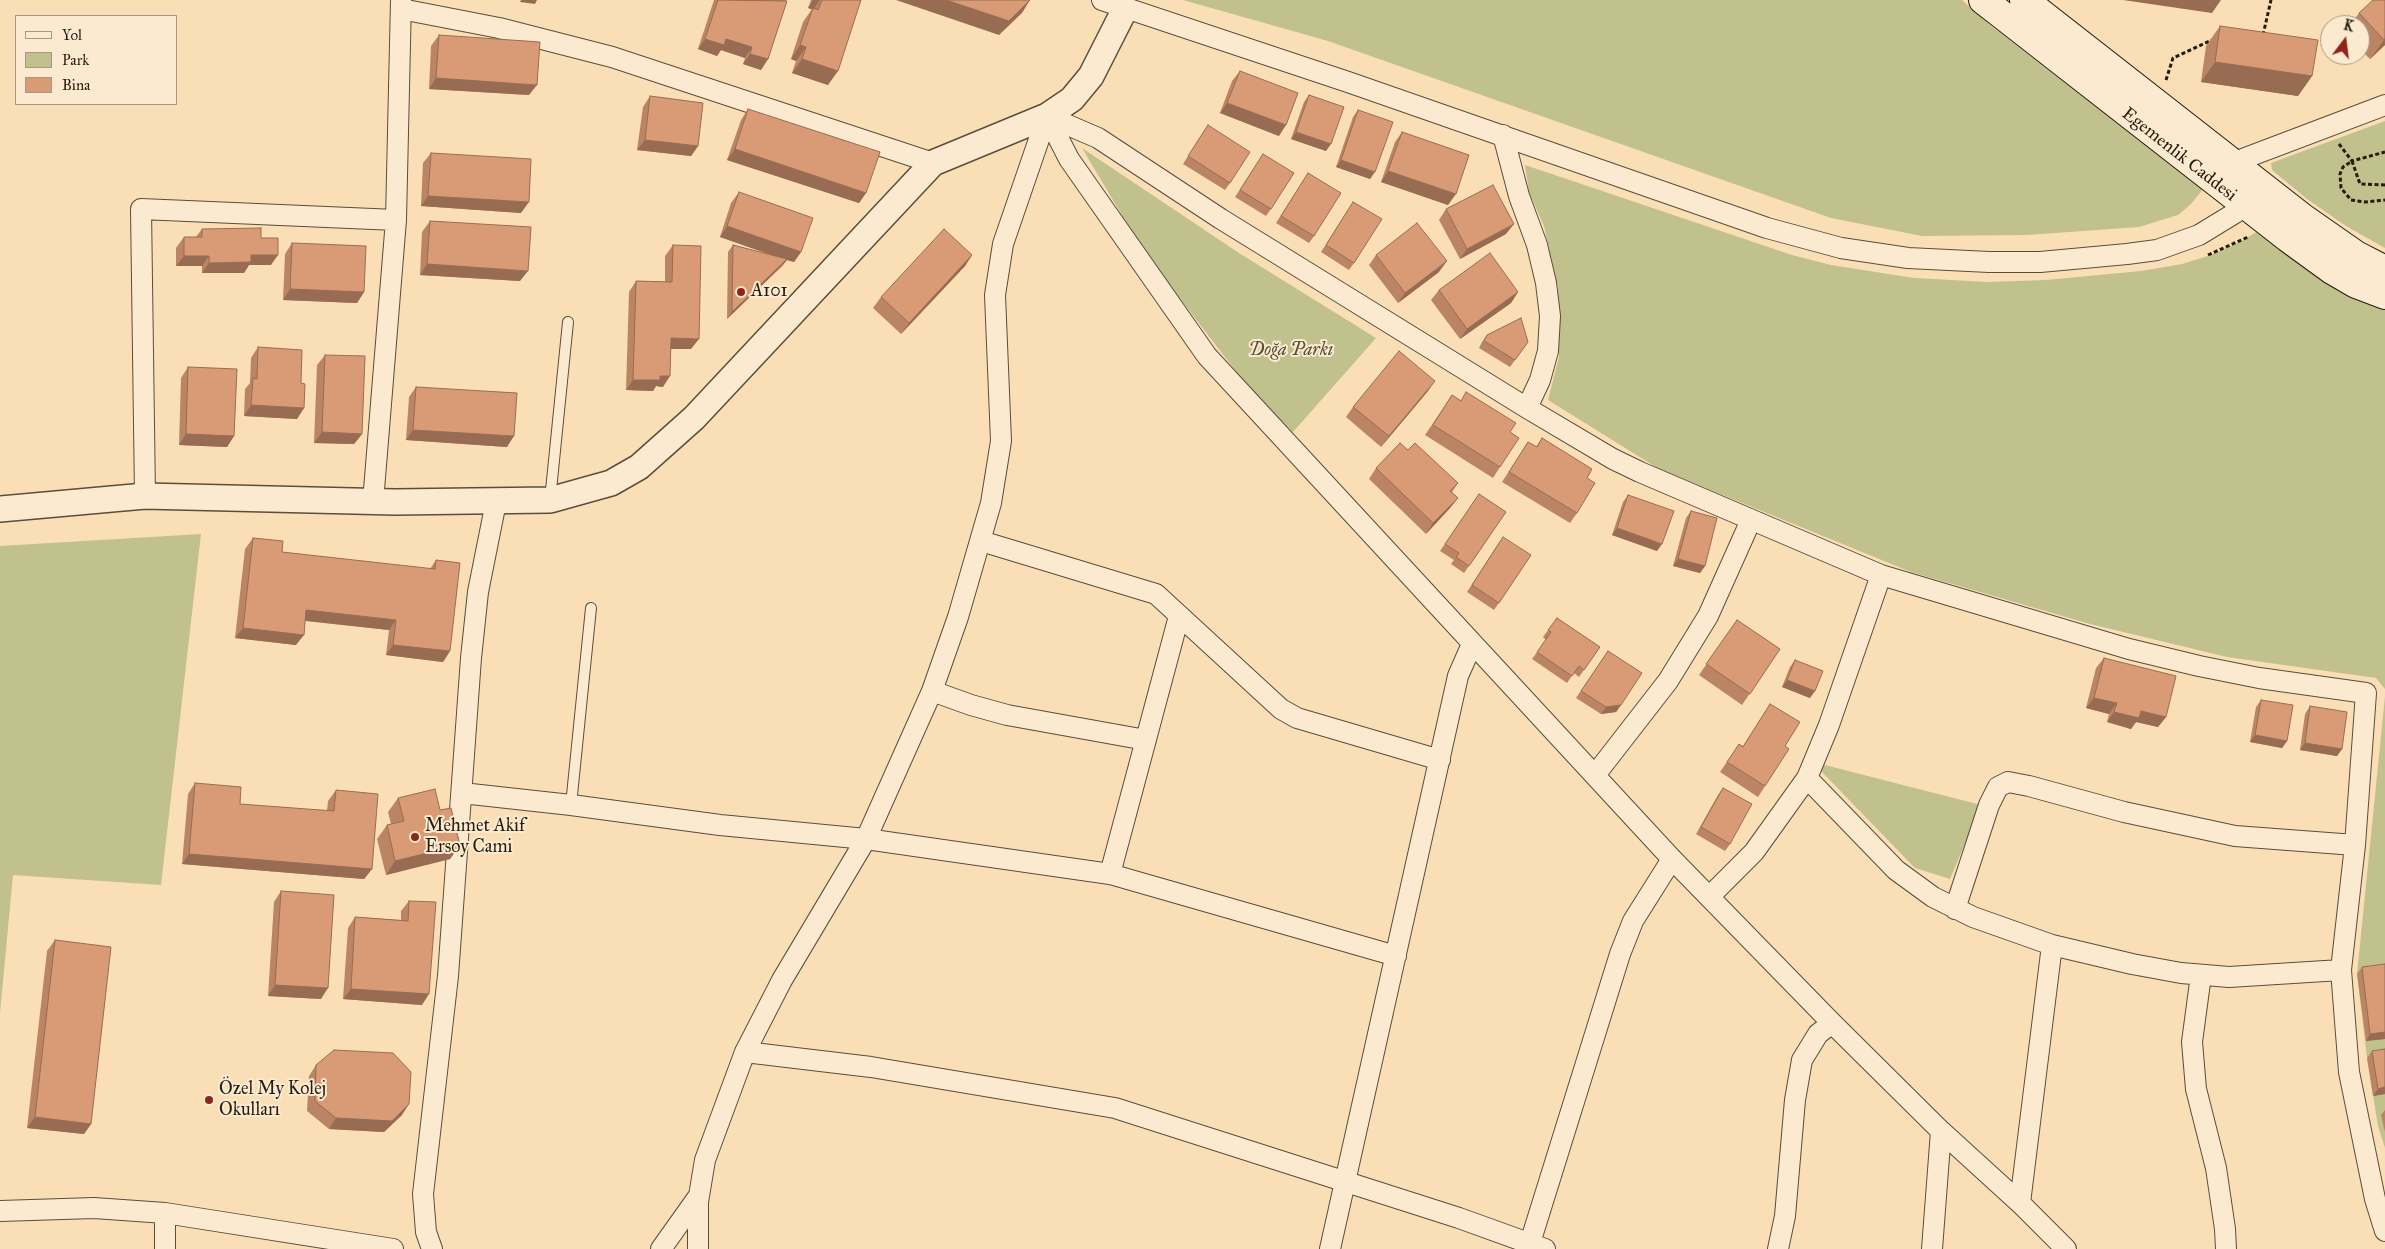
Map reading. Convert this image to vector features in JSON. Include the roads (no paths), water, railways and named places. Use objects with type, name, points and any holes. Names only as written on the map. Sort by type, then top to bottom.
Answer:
[{"type":"main road","name":"Egemenlik Caddesi","points":[[1983,0],[2252,195],[2385,270]]},
{"type":"main road","name":"Egemenlik Caddesi","points":[[2024,0],[2232,163],[2252,195],[2332,270],[2356,284],[2385,295]]},
{"type":"street","points":[[1102,0],[1504,135],[1767,228],[1841,248],[1908,258],[1963,262],[2040,262],[2157,250],[2199,235],[2252,195]]},
{"type":"street","points":[[373,502],[396,220],[401,5],[612,57],[933,163]]},
{"type":"street","points":[[0,509],[145,496],[373,502],[550,500],[611,483],[639,467],[694,418],[933,163],[1048,116],[1072,98],[1091,76],[1125,9]]},
{"type":"street","points":[[2232,163],[2385,105]]},
{"type":"street","points":[[1048,116],[1098,138],[1221,219],[1612,459],[1751,520],[1881,575],[2129,649],[2259,678],[2366,693],[2355,845],[2341,970],[2349,1072],[2376,1199],[2385,1231]]},
{"type":"street","points":[[698,1249],[698,1197],[705,1160],[745,1052],[782,980],[866,839],[932,691],[958,617],[991,503],[1001,441],[995,295],[1003,244],[1048,116]]},
{"type":"street","points":[[1048,116],[1068,159],[1207,356],[1709,898],[1941,1131],[2020,1203],[2066,1249]]},
{"type":"street","points":[[1504,135],[1519,196],[1536,245],[1546,283],[1550,316],[1548,351],[1540,380],[1527,408]]},
{"type":"street","points":[[145,496],[141,209],[396,220]]},
{"type":"street","points":[[432,1249],[426,1232],[423,1194],[448,976],[471,658],[478,592],[496,502]]},
{"type":"street","points":[[1595,775],[1668,681],[1703,624],[1751,520]]},
{"type":"street","points":[[980,541],[1156,594],[1281,709],[1297,718],[1440,760]]},
{"type":"street","points":[[1709,898],[1754,852],[1807,778],[1828,725],[1881,575]]},
{"type":"street","points":[[1110,874],[1180,616]]},
{"type":"street","points":[[1330,1249],[1458,676],[1472,644]]},
{"type":"street","points":[[932,691],[1007,715],[1146,740]]},
{"type":"street","points":[[1807,778],[1896,870],[1933,898],[1973,917],[2052,945],[2132,964],[2201,975],[2229,978],[2341,970]]},
{"type":"street","points":[[1955,908],[1989,805],[1998,787],[2008,782],[2124,812],[2235,836],[2355,845]]},
{"type":"street","points":[[462,793],[571,805],[720,825],[866,839],[1110,874],[1396,956]]},
{"type":"street","points":[[745,1052],[880,1068],[1115,1108],[1344,1181],[1537,1246],[1620,954],[1633,921],[1672,859]]},
{"type":"street","points":[[2020,1203],[2052,945]]},
{"type":"street","points":[[2201,975],[2192,1042],[2196,1089],[2216,1168],[2226,1249]]},
{"type":"street","points":[[1778,1249],[1785,1216],[1795,1100],[1802,1060],[1818,1034],[1832,1023]]},
{"type":"street","points":[[1932,1249],[1941,1131]]},
{"type":"street","points":[[662,1249],[698,1197]]},
{"type":"street","points":[[0,1211],[94,1208],[165,1213],[281,1241],[393,1249]]},
{"type":"street","points":[[164,1249],[165,1213]]},
{"type":"lane","points":[[550,500],[568,322]]},
{"type":"lane","points":[[571,805],[591,608]]},
{"type":"place","name":"A101","points":[[741,292]]},
{"type":"place","name":"Mehmet Akif Ersoy Cami","points":[[415,837]]},
{"type":"place","name":"Özel My Kolej Okulları","points":[[209,1100]]},
{"type":"park label","name":"Doğa Parkı","points":[[1291,351]]}]
